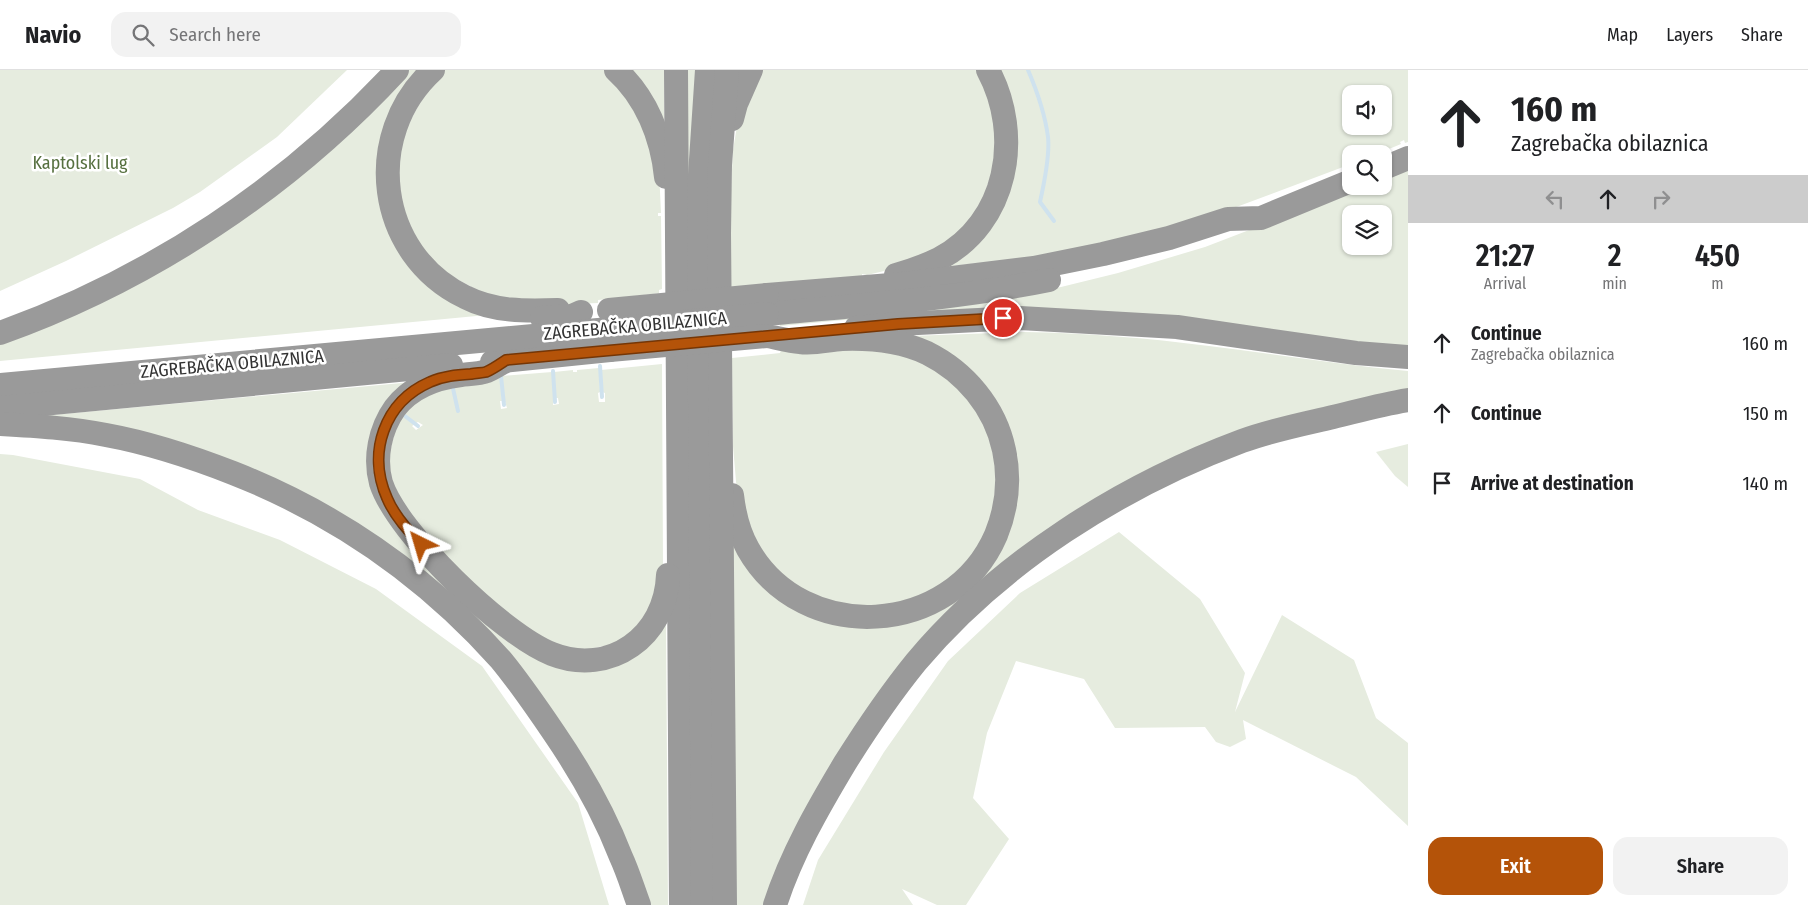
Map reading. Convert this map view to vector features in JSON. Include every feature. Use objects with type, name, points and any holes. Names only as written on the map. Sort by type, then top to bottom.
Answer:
[{"type":"highway","points":[[0,333],[34,321],[100,291],[161,258],[230,215],[277,182],[352,116],[397,70]]},
{"type":"highway","points":[[433,70],[406,101],[398,117],[389,151],[388,185],[390,203],[395,219],[410,248],[419,261],[442,283],[477,303],[504,309],[530,311],[572,310],[582,312],[609,330]]},
{"type":"highway","points":[[616,70],[633,88],[641,101],[659,141],[666,182],[668,266],[678,294]]},
{"type":"highway","points":[[676,70],[681,905]]},
{"type":"highway","points":[[703,905],[699,235],[700,175],[707,70]]},
{"type":"highway","points":[[725,905],[719,192],[723,107],[727,70]]},
{"type":"highway","points":[[719,192],[726,170],[730,126],[736,104],[751,70]]},
{"type":"highway","points":[[832,291],[842,284],[895,275],[939,259],[960,245],[978,226],[992,204],[999,188],[1006,160],[1007,145],[1003,109],[988,70]]},
{"type":"highway","points":[[1392,165],[1408,158]]},
{"type":"highway","name":"ZAGREBAČKA OBILAZNICA","points":[[0,385],[767,315],[920,300],[1010,288],[1105,269],[1174,249],[1261,218],[1342,185]]},
{"type":"highway","points":[[767,315],[832,291],[1034,268],[1170,238],[1228,219],[1261,218]]},
{"type":"highway","points":[[0,369],[572,316],[582,312]]},
{"type":"highway","points":[[720,404],[727,427],[729,480],[742,537],[753,556],[767,574],[788,592],[805,603],[841,615],[859,618],[898,614],[918,608],[948,592],[962,581],[986,554],[1005,507],[1007,470],[1003,443],[996,424],[986,405],[968,382],[938,360],[901,344],[858,339],[802,343],[767,315]]},
{"type":"highway","points":[[767,315],[898,324],[1020,318],[1177,327],[1356,353],[1408,357]]},
{"type":"highway","name":"ZAGREBAČKA OBILAZNICA","points":[[0,408],[506,360],[609,330]]},
{"type":"highway","points":[[506,360],[486,372],[440,378],[411,392],[389,418],[383,431],[379,448],[378,466],[381,482],[394,512],[429,553],[478,602],[519,636],[552,654],[572,660],[582,660],[599,659],[617,654],[641,638],[657,620],[662,610],[668,582],[668,543],[679,514]]},
{"type":"highway","points":[[775,905],[801,843],[834,780],[871,721],[917,661],[947,629],[1018,565],[1072,526],[1133,490],[1186,464],[1243,441],[1282,429],[1408,400]]},
{"type":"highway","points":[[0,424],[62,428],[107,435],[203,461],[300,502],[392,560],[435,594],[467,625],[502,662],[538,709],[570,756],[596,802],[621,855],[639,905]]},
{"type":"green space","name":"Kaptolski lug","points":[[0,70],[347,70],[277,137],[200,192],[173,208],[66,261],[0,291]]},
{"type":"green space","points":[[407,70],[423,70],[415,78],[388,224],[487,315],[0,361],[0,342],[147,274]]},
{"type":"green space","points":[[445,70],[606,70],[630,95],[659,170],[661,213],[658,213],[658,216],[661,216],[662,289],[659,290],[659,293],[662,293],[598,300],[598,303],[549,305],[501,302],[435,268],[400,214],[397,146],[431,82]]},
{"type":"green space","points":[[628,70],[664,70],[664,125]]},
{"type":"green space","points":[[685,70],[698,70],[686,211]]},
{"type":"green space","points":[[759,70],[978,70],[991,95],[998,154],[979,210],[953,240],[897,268],[867,275],[862,274],[862,276],[731,287],[733,150],[737,126]]},
{"type":"green space","points":[[997,70],[1408,70],[1408,142],[1405,143],[1404,140],[1400,142],[1401,144],[1392,148],[1392,145],[1342,145],[1342,167],[1231,209],[1151,232],[1039,257],[941,267],[1001,207]]},
{"type":"green space","points":[[1408,169],[1408,349],[887,316],[780,326],[780,321],[1019,294],[1061,287],[1118,273],[1205,247],[1342,194],[1392,195],[1392,175]]},
{"type":"green space","points":[[1024,332],[1163,341],[1408,371],[1408,394],[1165,466],[937,631],[769,905],[731,905],[729,531],[746,560],[871,625],[986,566],[1008,434],[910,336]]},
{"type":"green space","points":[[853,346],[910,355],[952,379],[982,414],[998,457],[997,504],[983,543],[944,586],[897,607],[842,607],[792,586],[759,552],[737,493],[733,446],[732,358],[780,353],[781,350]]},
{"type":"green space","points":[[662,364],[663,567],[660,595],[624,642],[569,653],[510,620],[407,518],[385,469],[400,413],[415,424],[412,426],[416,430],[423,425],[418,422],[416,423],[401,413],[403,409],[451,382],[454,396],[452,382],[500,376],[501,409],[507,408],[503,395],[502,376],[552,372],[553,405],[559,404],[558,398],[556,398],[554,372],[573,370],[573,372],[577,372],[577,370],[599,368],[599,402],[605,402],[605,393],[602,392],[601,370]]},
{"type":"green space","points":[[413,382],[396,396],[379,499],[566,667],[666,622],[668,905],[646,905],[547,710],[328,510],[41,416]]},
{"type":"green space","points":[[1408,444],[1408,487],[1395,476],[1376,452]]},
{"type":"green space","points":[[0,454],[140,479],[198,510],[280,540],[376,589],[482,666],[578,803],[609,905],[0,905]]},
{"type":"green space","points":[[1119,532],[1200,599],[1245,673],[1235,712],[1282,615],[1354,660],[1376,718],[1408,743],[1408,826],[1356,777],[1243,720],[1246,739],[1230,747],[1216,742],[1205,727],[1115,728],[1084,679],[1016,661],[987,733],[973,798],[1009,839],[966,905],[937,905],[902,889],[913,905],[803,905],[818,860],[884,752],[948,661],[1020,593]]},
{"type":"waterway","points":[[1028,70],[1040,103],[1048,137],[1045,178],[1040,202],[1054,221]]},
{"type":"waterway","points":[[600,366],[602,397]]},
{"type":"waterway","points":[[553,371],[555,402]]},
{"type":"waterway","points":[[501,376],[504,405]]},
{"type":"waterway","points":[[452,384],[458,411]]},
{"type":"waterway","points":[[401,413],[418,426]]},
{"type":"route","points":[[421,544],[394,512],[387,499],[378,466],[379,448],[383,431],[389,418],[402,400],[411,392],[431,381],[450,376],[486,372],[506,360],[898,324],[1003,318]]}]
